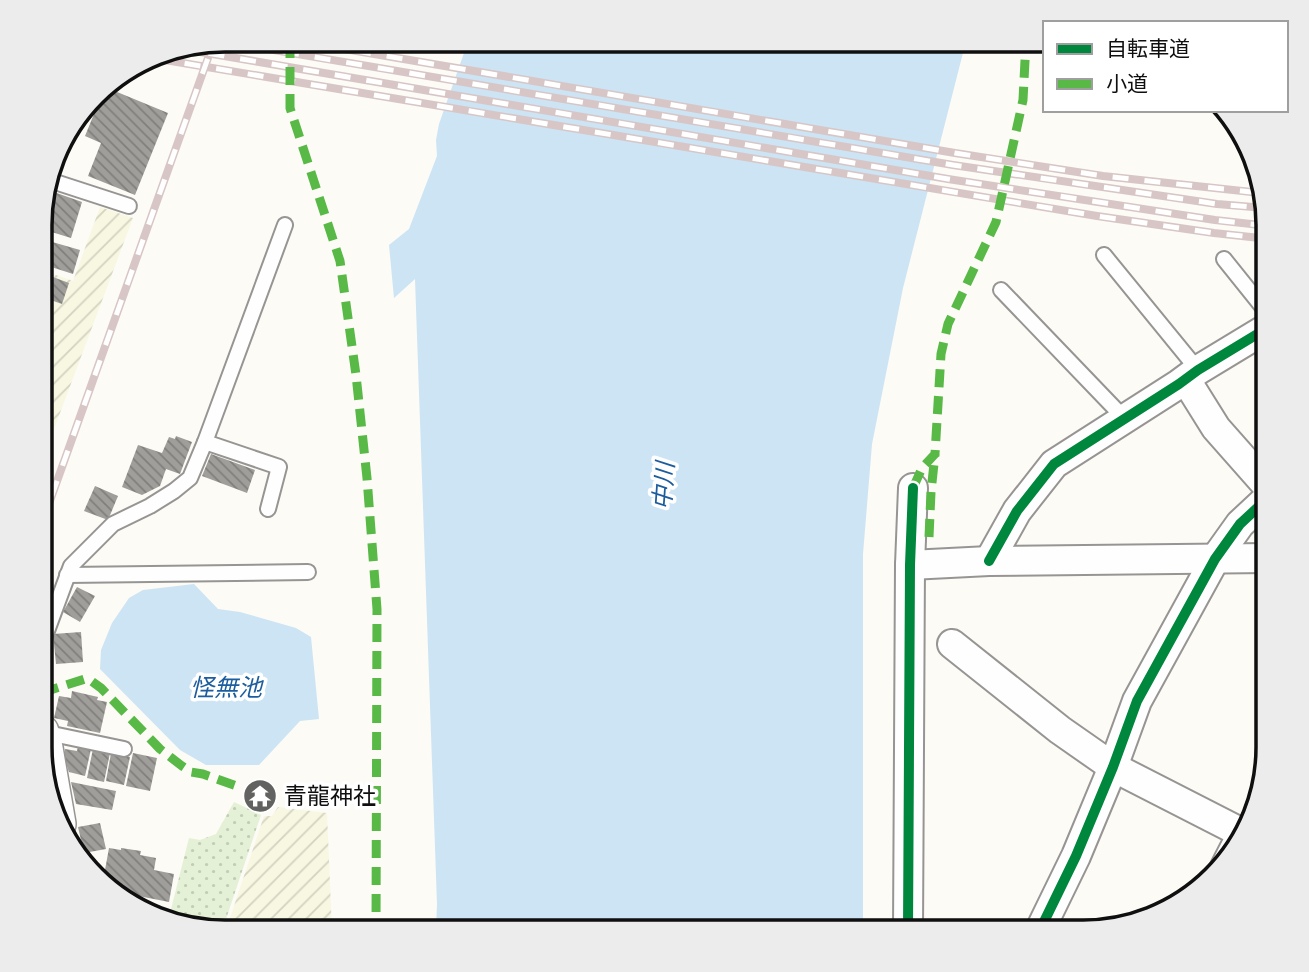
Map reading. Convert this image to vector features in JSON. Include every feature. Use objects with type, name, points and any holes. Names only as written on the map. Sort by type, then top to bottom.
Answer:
[{"type":"street","points":[[989,561],[1017,511],[1054,464],[1256,336]]},
{"type":"street","points":[[1192,375],[1216,428],[1256,473]]},
{"type":"street","points":[[908,920],[910,565],[913,488]]},
{"type":"street","points":[[1045,920],[1076,856],[1137,701],[1215,559],[1240,524],[1256,509]]},
{"type":"street","points":[[910,565],[989,561],[1256,558]]},
{"type":"street","points":[[952,644],[1060,730],[1113,767],[1235,829]]},
{"type":"lane","points":[[58,183],[130,205]]},
{"type":"lane","points":[[53,614],[71,566],[113,524],[149,506],[190,478],[285,225]]},
{"type":"lane","points":[[1104,255],[1192,375]]},
{"type":"lane","points":[[1224,259],[1256,311]]},
{"type":"lane","points":[[1001,290],[1124,418]]},
{"type":"lane","points":[[205,442],[279,467],[268,509]]},
{"type":"lane","points":[[67,575],[308,572]]},
{"type":"lane","points":[[53,734],[124,749]]},
{"type":"green space","points":[[100,207],[133,218],[52,433],[52,274],[73,281]]},
{"type":"green space","points":[[234,802],[261,815],[226,919],[192,916],[171,910],[189,838],[200,840],[216,834]]},
{"type":"green space","points":[[278,807],[327,813],[331,919],[230,919],[264,816],[272,816]]},
{"type":"water","name":"中川","points":[[464,53],[963,53],[903,288],[872,444],[863,554],[863,920],[436,919],[415,279],[394,298],[389,245],[409,229],[437,156],[439,124]]},
{"type":"water","name":"怪無池","points":[[194,584],[218,609],[240,612],[296,628],[311,637],[319,719],[300,721],[259,765],[206,765],[180,750],[100,669],[101,650],[112,623],[129,598],[143,590]]},
{"type":"building","points":[[117,92],[168,113],[135,195],[88,176],[101,143],[85,136],[93,115]]},
{"type":"building","points":[[56,193],[82,202],[71,238],[52,232]]},
{"type":"building","points":[[52,242],[80,250],[73,274],[52,267]]},
{"type":"building","points":[[52,277],[69,283],[62,304],[52,301]]},
{"type":"building","points":[[176,436],[192,442],[180,474],[166,469],[160,486],[142,495],[122,487],[138,445],[162,453],[169,437],[175,439]]},
{"type":"building","points":[[211,454],[255,470],[247,493],[202,476]]},
{"type":"building","points":[[95,486],[118,496],[108,520],[84,511]]},
{"type":"building","points":[[77,587],[95,596],[80,622],[63,612]]},
{"type":"building","points":[[81,632],[83,662],[56,664],[53,634]]},
{"type":"building","points":[[72,691],[107,702],[100,733],[67,726],[68,721],[54,718],[59,696],[71,698]]},
{"type":"building","points":[[78,746],[91,749],[85,776],[69,772],[64,757],[65,749],[77,751]]},
{"type":"building","points":[[93,749],[110,753],[104,782],[87,778]]},
{"type":"building","points":[[111,753],[130,757],[124,785],[106,781]]},
{"type":"building","points":[[133,753],[157,758],[150,791],[126,786]]},
{"type":"building","points":[[71,782],[116,791],[112,810],[76,804]]},
{"type":"building","points":[[258,787],[268,793],[261,805],[251,799]]},
{"type":"building","points":[[100,823],[106,849],[88,852],[81,841],[78,827]]},
{"type":"building","points":[[109,848],[141,851],[140,855],[156,858],[154,870],[174,874],[169,902],[139,896],[105,870]]},
{"type":"railway","points":[[285,52],[953,165],[1217,204],[1255,207]]},
{"type":"railway","points":[[363,52],[955,153],[1103,176],[1253,192]]},
{"type":"railway","points":[[209,53],[948,179],[1256,225]]},
{"type":"railway","points":[[53,494],[208,58]]},
{"type":"railway","points":[[173,61],[1097,216],[1256,238]]},
{"type":"marked path","points":[[290,52],[290,108],[340,261],[367,478],[377,609],[376,919]]},
{"type":"marked path","points":[[913,488],[922,468],[935,454],[941,354],[948,324],[996,222],[1023,100],[1025,53]]},
{"type":"marked path","points":[[929,537],[935,454]]},
{"type":"marked path","points":[[53,689],[85,679],[90,680],[160,749],[182,766],[191,772],[242,788]]},
{"type":"cycle path","points":[[989,561],[1017,511],[1054,464],[1256,335]]},
{"type":"cycle path","points":[[908,920],[910,565],[913,488]]},
{"type":"cycle path","points":[[1045,920],[1076,856],[1137,701],[1215,559],[1240,524],[1256,509]]},
{"type":"place","name":"青龍神社","points":[[260,796]]}]
